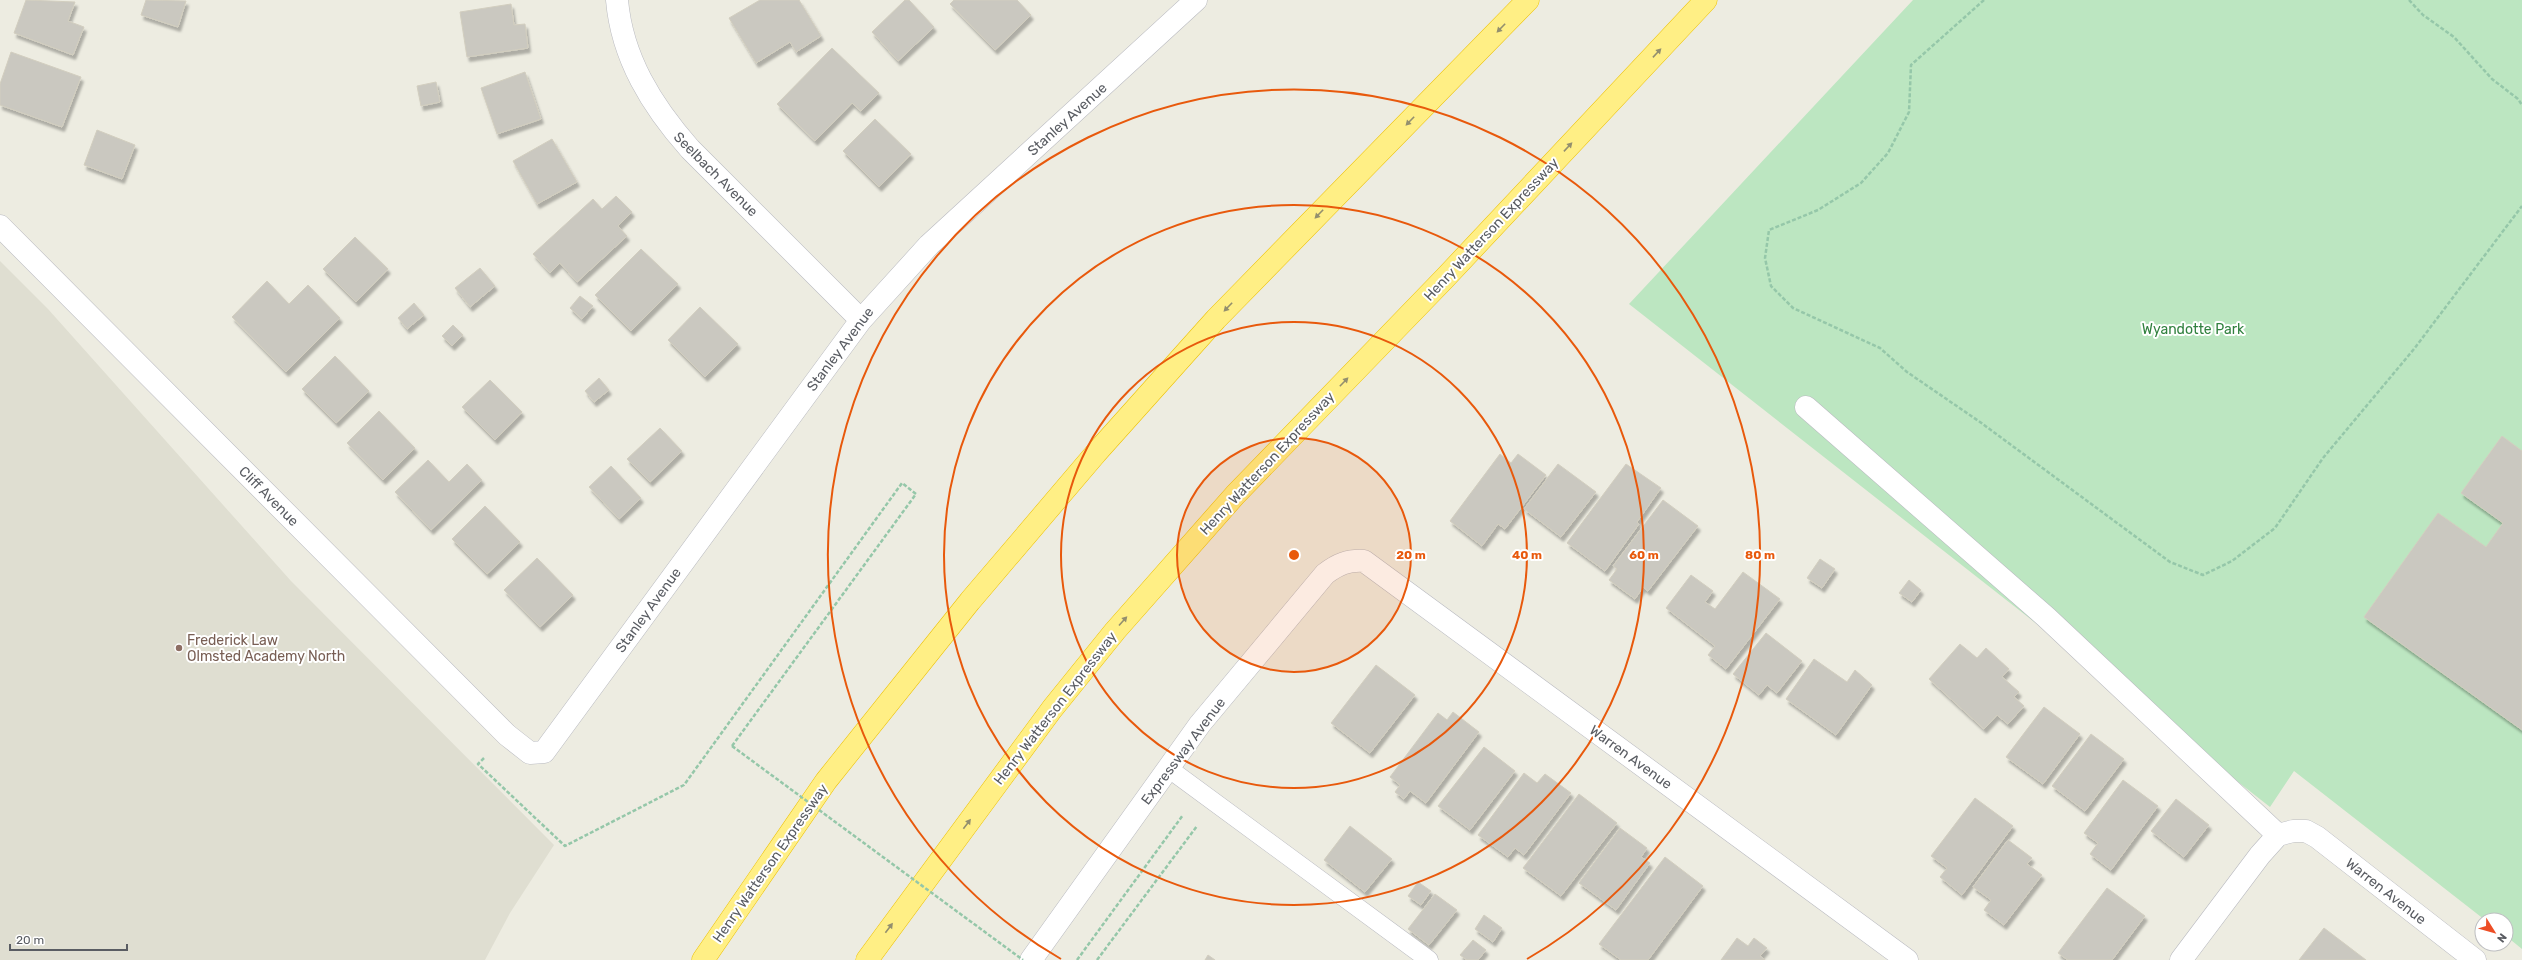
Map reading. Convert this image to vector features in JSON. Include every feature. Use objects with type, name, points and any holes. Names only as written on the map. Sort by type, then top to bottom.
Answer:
[{"type":"highway","name":"Henry Watterson Expressway","points":[[703,960],[826,781],[970,601],[1091,458],[1216,319],[1528,0]]},
{"type":"highway","name":"Henry Watterson Expressway","points":[[867,960],[1047,715],[1115,631],[1235,495],[1445,278],[1706,0]]},
{"type":"street","name":"Seelbach Avenue","points":[[617,0],[618,18],[628,54],[644,88],[664,120],[690,149],[861,320]]},
{"type":"street","name":"Stanley Avenue","points":[[544,752],[861,320],[929,245],[1196,0]]},
{"type":"street","name":"Cliff Avenue","points":[[0,226],[507,735],[530,753],[544,752]]},
{"type":"street","points":[[1806,407],[2046,617],[2286,833],[2260,855],[2181,960]]},
{"type":"street","name":"Warren Avenue","points":[[1353,560],[1364,561],[1907,960]]},
{"type":"street","name":"Expressway Avenue","points":[[1031,960],[1200,724],[1325,574],[1338,564],[1353,560]]},
{"type":"street","name":"Warren Avenue","points":[[2286,833],[2306,831],[2317,837],[2475,960]]},
{"type":"lane","points":[[1168,768],[1429,960]]},
{"type":"path","points":[[1984,0],[1911,65],[1909,112],[1888,153],[1861,183],[1818,210],[1769,230],[1765,258],[1771,286],[1793,308],[1880,348],[1907,372],[1980,422],[2170,562],[2203,575],[2232,561],[2275,528],[2323,458],[2414,349],[2522,206]]},
{"type":"path","points":[[2409,0],[2423,15],[2454,37],[2492,79],[2518,99],[2522,105]]},
{"type":"path","points":[[486,756],[478,764],[565,846],[684,785],[902,483],[916,494],[732,746],[1024,960]]},
{"type":"path","points":[[1077,960],[1184,813],[1188,817]]},
{"type":"path","points":[[1097,960],[1198,825],[1193,821]]},
{"type":"shaded area","name":"Frederick Law Olmsted Academy North","points":[[0,261],[48,309],[291,581],[554,845],[510,913],[485,960],[0,960]]},
{"type":"green space","name":"Wyandotte Park","points":[[1913,0],[2522,0],[2522,949],[2514,942],[2514,912],[2475,912],[2294,771],[2270,807],[1629,304]]},
{"type":"building","points":[[26,0],[75,2],[68,21],[84,27],[73,55],[14,33]]},
{"type":"building","points":[[146,0],[186,1],[178,27],[141,15]]},
{"type":"building","points":[[760,0],[799,0],[821,36],[796,52],[790,42],[756,63],[729,18]]},
{"type":"building","points":[[905,0],[909,0],[934,27],[898,61],[872,32]]},
{"type":"building","points":[[954,0],[1017,0],[1031,15],[995,50],[950,4]]},
{"type":"building","points":[[511,4],[514,25],[525,24],[528,48],[467,57],[460,12]]},
{"type":"building","points":[[832,48],[879,93],[861,111],[852,103],[815,141],[777,104]]},
{"type":"building","points":[[11,52],[81,77],[62,127],[0,105],[0,84]]},
{"type":"building","points":[[525,72],[541,119],[497,134],[481,88]]},
{"type":"building","points":[[436,82],[440,102],[421,106],[417,86]]},
{"type":"building","points":[[875,119],[911,154],[879,187],[843,151]]},
{"type":"building","points":[[97,130],[135,145],[122,179],[84,165]]},
{"type":"building","points":[[552,139],[577,182],[537,204],[513,161]]},
{"type":"building","points":[[616,196],[632,212],[618,226],[627,236],[577,282],[560,263],[550,273],[533,254],[593,199],[602,209]]},
{"type":"building","points":[[355,237],[388,269],[356,302],[323,269]]},
{"type":"building","points":[[641,249],[678,284],[631,331],[595,295]]},
{"type":"building","points":[[480,268],[495,286],[470,307],[455,288]]},
{"type":"building","points":[[267,281],[289,304],[308,285],[340,318],[286,372],[232,317]]},
{"type":"building","points":[[580,296],[593,306],[582,319],[570,308]]},
{"type":"building","points":[[414,303],[424,315],[407,329],[398,318]]},
{"type":"building","points":[[700,307],[738,344],[705,377],[668,340]]},
{"type":"building","points":[[453,325],[463,335],[452,346],[442,336]]},
{"type":"building","points":[[335,356],[369,391],[336,423],[302,389]]},
{"type":"building","points":[[599,378],[609,390],[594,402],[585,391]]},
{"type":"building","points":[[490,380],[522,412],[495,440],[462,407]]},
{"type":"building","points":[[379,411],[415,448],[383,480],[347,443]]},
{"type":"building","points":[[660,428],[682,451],[650,482],[627,459]]},
{"type":"building","points":[[2502,436],[2522,451],[2522,730],[2364,617],[2438,513],[2486,547],[2503,523],[2461,493]]},
{"type":"building","points":[[1500,454],[1511,463],[1518,454],[1546,475],[1505,529],[1498,524],[1482,546],[1450,521]]},
{"type":"building","points":[[428,460],[449,482],[467,464],[482,480],[431,530],[395,492]]},
{"type":"building","points":[[1558,464],[1596,492],[1561,537],[1524,509]]},
{"type":"building","points":[[1626,464],[1661,488],[1637,522],[1639,524],[1605,571],[1567,543]]},
{"type":"building","points":[[611,466],[641,498],[619,519],[589,487]]},
{"type":"building","points":[[1663,500],[1698,526],[1648,591],[1643,587],[1635,599],[1609,580],[1617,569],[1613,566]]},
{"type":"building","points":[[485,506],[520,542],[487,574],[452,539]]},
{"type":"building","points":[[537,558],[573,595],[540,627],[504,590]]},
{"type":"building","points":[[1820,559],[1835,569],[1822,588],[1807,578]]},
{"type":"building","points":[[1743,572],[1780,599],[1726,669],[1708,655],[1715,646],[1666,608],[1691,575],[1713,591],[1705,602],[1715,609]]},
{"type":"building","points":[[1909,580],[1921,590],[1912,602],[1899,593]]},
{"type":"building","points":[[1766,633],[1802,661],[1777,693],[1767,685],[1759,695],[1733,674]]},
{"type":"building","points":[[1960,644],[1977,658],[1986,648],[2009,669],[2002,677],[2019,692],[2014,697],[2024,706],[2008,724],[1997,715],[1984,729],[1929,679]]},
{"type":"building","points":[[1814,659],[1847,682],[1855,670],[1872,685],[1836,735],[1786,699]]},
{"type":"building","points":[[1376,665],[1415,695],[1370,753],[1331,723]]},
{"type":"building","points":[[2044,707],[2080,734],[2043,784],[2006,757]]},
{"type":"building","points":[[1453,712],[1479,732],[1426,803],[1410,791],[1404,799],[1395,792],[1400,785],[1390,777],[1438,713],[1447,720]]},
{"type":"building","points":[[2091,734],[2124,759],[2085,811],[2052,786]]},
{"type":"building","points":[[1484,747],[1515,771],[1470,830],[1438,806]]},
{"type":"building","points":[[1524,773],[1537,783],[1545,774],[1571,793],[1524,855],[1515,848],[1508,857],[1478,835]]},
{"type":"building","points":[[2123,780],[2158,806],[2111,870],[2090,854],[2098,843],[2084,833]]},
{"type":"building","points":[[1579,794],[1617,823],[1561,896],[1523,868]]},
{"type":"building","points":[[1975,798],[2013,826],[1962,895],[1940,877],[1947,868],[1931,856]]},
{"type":"building","points":[[2176,799],[2209,825],[2184,857],[2151,831]]},
{"type":"building","points":[[1350,826],[1392,859],[1365,892],[1324,860]]},
{"type":"building","points":[[1620,828],[1647,848],[1641,857],[1650,863],[1616,910],[1579,883]]},
{"type":"building","points":[[2008,840],[2032,858],[2027,864],[2042,875],[2004,925],[1984,910],[1991,900],[1973,887]]},
{"type":"building","points":[[1665,857],[1703,886],[1648,960],[1621,960],[1599,944]]},
{"type":"building","points":[[1418,882],[1431,891],[1421,905],[1408,896]]},
{"type":"building","points":[[2107,888],[2145,916],[2112,960],[2068,960],[2058,953]]},
{"type":"building","points":[[1435,894],[1457,910],[1429,945],[1408,929]]},
{"type":"building","points":[[1484,915],[1502,928],[1493,942],[1475,929]]},
{"type":"building","points":[[2324,928],[2366,960],[2299,960]]},
{"type":"building","points":[[1737,938],[1748,946],[1754,938],[1767,948],[1760,956],[1765,960],[1721,960]]},
{"type":"building","points":[[1473,940],[1486,950],[1478,960],[1467,960],[1460,955]]},
{"type":"building","points":[[1208,955],[1215,960],[1205,960]]},
{"type":"place","name":"Frederick Law Olmsted Academy North","points":[[179,648]]}]
